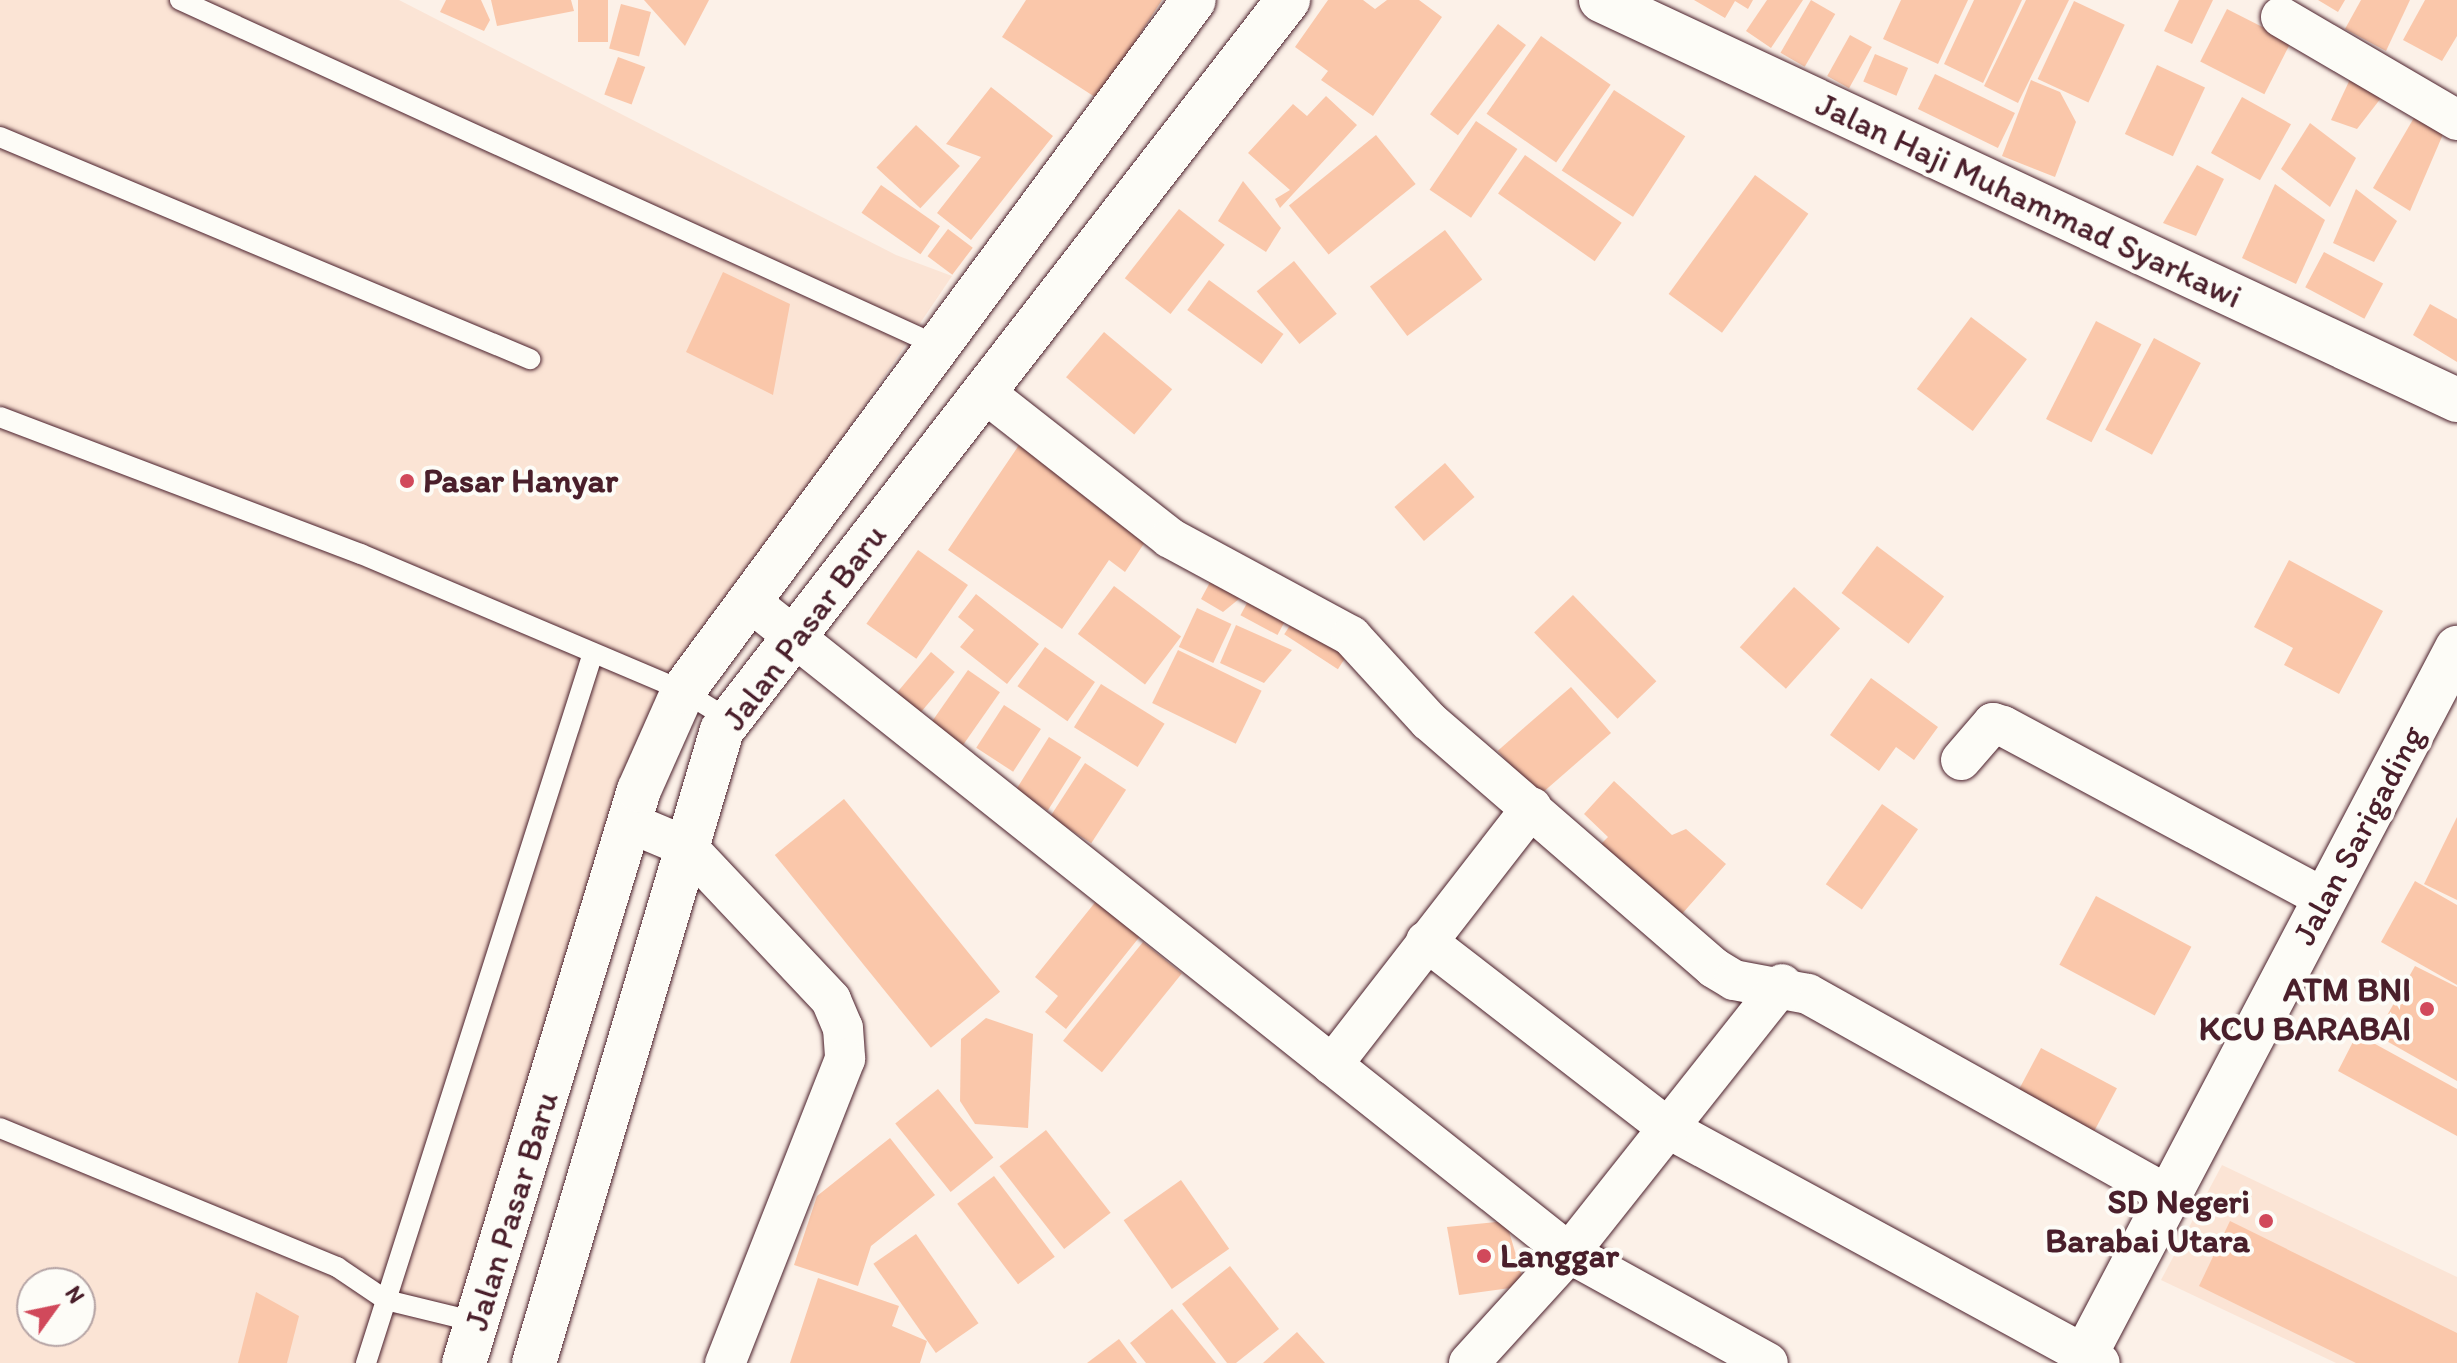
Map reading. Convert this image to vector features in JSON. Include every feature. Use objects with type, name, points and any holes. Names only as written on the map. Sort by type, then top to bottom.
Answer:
[{"type":"street","name":"Jalan Pasar Baru","points":[[464,1363],[630,823],[683,691],[934,344],[1194,0]]},
{"type":"street","name":"Jalan Pasar Baru","points":[[534,1363],[687,847],[730,720],[1288,0]]},
{"type":"street","name":"Jalan Haji Muhammad Syarkawi","points":[[1601,0],[2457,400]]},
{"type":"street","points":[[2281,17],[2457,120]]},
{"type":"street","points":[[988,272],[1047,310]]},
{"type":"street","points":[[984,392],[1170,538],[1351,636],[1429,721],[1532,807],[1714,968],[1734,980],[1782,984],[2169,1196]]},
{"type":"street","points":[[748,600],[1569,1253],[1768,1363]]},
{"type":"street","name":"Jalan Sarigading","points":[[2089,1361],[2169,1196],[2457,648]]},
{"type":"street","points":[[1961,760],[1993,723],[2003,726],[2325,899]]},
{"type":"street","points":[[1332,1065],[1532,807]]},
{"type":"street","points":[[630,823],[687,847],[831,1000],[845,1059],[725,1363]]},
{"type":"street","points":[[1426,941],[1669,1129],[2089,1361]]},
{"type":"street","points":[[1469,1363],[1569,1253],[1782,984]]},
{"type":"street","points":[[506,1228],[568,1248]]},
{"type":"lane","points":[[180,0],[934,344]]},
{"type":"lane","points":[[0,137],[530,359]]},
{"type":"lane","points":[[0,417],[361,554],[683,691],[730,720]]},
{"type":"lane","points":[[366,1363],[593,653]]},
{"type":"lane","points":[[0,1128],[337,1267],[386,1300],[476,1322]]},
{"type":"shaded area","name":"Pasar Hanyar","points":[[0,0],[399,0],[896,255],[952,276],[675,686],[451,1363],[0,1363]]},
{"type":"shaded area","name":"SD Negeri Barabai Utara","points":[[2222,1165],[2457,1277],[2457,1363],[2336,1363],[2161,1280]]},
{"type":"building","points":[[446,0],[481,0],[490,20],[484,31],[440,12]]},
{"type":"building","points":[[491,0],[571,0],[574,11],[497,26]]},
{"type":"building","points":[[578,0],[608,0],[608,42],[578,42]]},
{"type":"building","points":[[644,0],[709,0],[685,46]]},
{"type":"building","points":[[1026,0],[1162,0],[1098,99],[1002,37]]},
{"type":"building","points":[[1328,0],[1363,0],[1375,9],[1387,0],[1419,0],[1442,17],[1373,116],[1321,80],[1328,71],[1295,47]]},
{"type":"building","points":[[1694,0],[1753,0],[1748,9],[1735,1],[1725,18]]},
{"type":"building","points":[[1767,0],[1803,0],[1771,48],[1746,31]]},
{"type":"building","points":[[1811,0],[1835,14],[1805,67],[1780,53]]},
{"type":"building","points":[[1901,0],[1968,0],[1938,64],[1883,39]]},
{"type":"building","points":[[1974,0],[2022,0],[1983,83],[1944,64]]},
{"type":"building","points":[[2026,0],[2069,0],[2018,103],[1984,86]]},
{"type":"building","points":[[2179,0],[2213,0],[2192,44],[2164,31]]},
{"type":"building","points":[[2318,0],[2345,0],[2338,12]]},
{"type":"building","points":[[2361,0],[2410,0],[2386,51],[2345,29]]},
{"type":"building","points":[[2425,0],[2457,0],[2457,36],[2442,61],[2403,40]]},
{"type":"building","points":[[2074,1],[2125,25],[2088,103],[2038,79]]},
{"type":"building","points":[[621,4],[651,12],[639,56],[609,48]]},
{"type":"building","points":[[2227,9],[2291,42],[2264,94],[2200,62]]},
{"type":"building","points":[[1498,24],[1526,45],[1458,135],[1430,114]]},
{"type":"building","points":[[1850,35],[1872,47],[1849,88],[1827,76]]},
{"type":"building","points":[[1541,36],[1611,85],[1556,163],[1487,114]]},
{"type":"building","points":[[1875,54],[1908,68],[1896,96],[1863,82]]},
{"type":"building","points":[[618,57],[645,67],[632,105],[604,95]]},
{"type":"building","points":[[2157,65],[2205,87],[2173,156],[2125,134]]},
{"type":"building","points":[[1935,74],[2015,113],[1998,148],[1918,109]]},
{"type":"building","points":[[2351,77],[2381,98],[2357,129],[2331,120]]},
{"type":"building","points":[[2031,80],[2060,92],[2076,122],[2055,177],[2002,156]]},
{"type":"building","points":[[991,87],[1053,136],[971,240],[937,213],[981,157],[946,144]]},
{"type":"building","points":[[1614,90],[1685,136],[1633,217],[1562,171]]},
{"type":"building","points":[[1326,96],[1357,125],[1280,208],[1275,199],[1290,190],[1248,153],[1293,104],[1307,116]]},
{"type":"building","points":[[2242,97],[2291,124],[2260,180],[2211,153]]},
{"type":"building","points":[[2415,116],[2444,132],[2410,211],[2373,188]]},
{"type":"building","points":[[1476,121],[1517,149],[1471,218],[1430,190]]},
{"type":"building","points":[[2310,123],[2356,158],[2330,207],[2281,169]]},
{"type":"building","points":[[916,125],[960,166],[920,208],[876,167]]},
{"type":"building","points":[[1376,135],[1416,184],[1329,254],[1289,205]]},
{"type":"building","points":[[1525,155],[1622,223],[1595,261],[1498,194]]},
{"type":"building","points":[[2197,165],[2224,179],[2196,236],[2163,223]]},
{"type":"building","points":[[1755,175],[1808,214],[1722,333],[1669,294]]},
{"type":"building","points":[[1243,181],[1281,228],[1266,252],[1218,221]]},
{"type":"building","points":[[2275,184],[2325,220],[2296,284],[2242,258]]},
{"type":"building","points":[[881,185],[940,226],[920,254],[861,213]]},
{"type":"building","points":[[2356,189],[2397,221],[2374,262],[2333,243]]},
{"type":"building","points":[[1179,209],[1225,245],[1171,314],[1125,278]]},
{"type":"building","points":[[948,229],[973,248],[952,275],[928,256]]},
{"type":"building","points":[[1445,230],[1482,280],[1407,336],[1370,287]]},
{"type":"building","points":[[2324,252],[2383,283],[2364,319],[2305,287]]},
{"type":"building","points":[[1294,261],[1337,314],[1299,344],[1257,291]]},
{"type":"building","points":[[723,272],[790,304],[773,395],[686,352]]},
{"type":"building","points":[[1209,280],[1283,334],[1262,364],[1187,310]]},
{"type":"building","points":[[2430,304],[2457,319],[2457,362],[2413,335]]},
{"type":"building","points":[[1971,317],[2027,359],[1973,431],[1917,389]]},
{"type":"building","points":[[2096,321],[2141,344],[2092,442],[2046,419]]},
{"type":"building","points":[[1104,332],[1172,389],[1134,434],[1066,377]]},
{"type":"building","points":[[2154,338],[2201,363],[2152,455],[2105,430]]},
{"type":"building","points":[[1023,439],[1153,530],[1125,572],[1109,560],[1062,629],[948,550]]},
{"type":"building","points":[[1445,463],[1475,497],[1424,541],[1394,507]]},
{"type":"building","points":[[1877,546],[1944,597],[1909,644],[1841,593]]},
{"type":"building","points":[[918,550],[968,585],[916,659],[866,624]]},
{"type":"building","points":[[2289,560],[2383,611],[2339,694],[2284,665],[2293,648],[2254,627]]},
{"type":"building","points":[[1216,571],[1250,590],[1223,612],[1201,599]]},
{"type":"building","points":[[1114,586],[1181,637],[1145,684],[1078,634]]},
{"type":"building","points":[[1794,587],[1840,628],[1786,689],[1740,647]]},
{"type":"building","points":[[1255,588],[1292,608],[1278,635],[1240,615]]},
{"type":"building","points":[[976,594],[1039,644],[1007,684],[960,647],[974,630],[958,617]]},
{"type":"building","points":[[1573,595],[1656,681],[1618,719],[1534,633]]},
{"type":"building","points":[[1197,608],[1231,624],[1213,663],[1179,647]]},
{"type":"building","points":[[1300,610],[1354,645],[1338,669],[1284,634]]},
{"type":"building","points":[[1236,625],[1292,650],[1264,683],[1220,663]]},
{"type":"building","points":[[1045,647],[1095,682],[1067,721],[1017,686]]},
{"type":"building","points":[[1178,650],[1262,691],[1236,744],[1152,703]]},
{"type":"building","points":[[931,652],[955,672],[919,715],[895,695]]},
{"type":"building","points":[[968,670],[1000,692],[961,748],[929,726]]},
{"type":"building","points":[[1871,678],[1938,727],[1914,760],[1896,747],[1879,771],[1830,735]]},
{"type":"building","points":[[1101,684],[1165,724],[1138,767],[1074,727]]},
{"type":"building","points":[[1571,687],[1611,733],[1538,797],[1498,751]]},
{"type":"building","points":[[1004,705],[1041,729],[1013,772],[976,748]]},
{"type":"building","points":[[1049,737],[1081,757],[1048,811],[1016,790]]},
{"type":"building","points":[[1085,763],[1126,790],[1091,843],[1050,817]]},
{"type":"building","points":[[1614,781],[1672,835],[1686,829],[1726,864],[1674,923],[1600,845],[1608,837],[1584,814]]},
{"type":"building","points":[[844,799],[1000,992],[931,1048],[775,855]]},
{"type":"building","points":[[1882,804],[1918,829],[1862,910],[1826,884]]},
{"type":"building","points":[[2457,817],[2457,900],[2424,884]]},
{"type":"building","points":[[2415,881],[2457,905],[2457,985],[2381,942]]},
{"type":"building","points":[[2096,896],[2191,947],[2155,1016],[2059,965]]},
{"type":"building","points":[[1097,900],[1141,935],[1066,1029],[1045,1012],[1058,996],[1035,977]]},
{"type":"building","points":[[1143,942],[1182,973],[1102,1072],[1063,1041]]},
{"type":"building","points":[[2415,966],[2457,987],[2457,1081],[2376,1035]]},
{"type":"building","points":[[986,1018],[1033,1034],[1028,1128],[975,1124],[960,1101],[961,1039]]},
{"type":"building","points":[[2357,1034],[2457,1089],[2457,1136],[2338,1071]]},
{"type":"building","points":[[2041,1048],[2117,1088],[2091,1137],[2015,1097]]},
{"type":"building","points":[[938,1089],[993,1157],[951,1192],[895,1124]]},
{"type":"building","points":[[1046,1130],[1111,1213],[1064,1249],[1000,1166]]},
{"type":"building","points":[[890,1138],[935,1195],[871,1246],[858,1286],[794,1265],[817,1196]]},
{"type":"building","points":[[994,1176],[1055,1257],[1018,1284],[957,1204]]},
{"type":"building","points":[[1181,1180],[1229,1249],[1172,1289],[1124,1220]]},
{"type":"building","name":"Langgar","points":[[1506,1221],[1525,1286],[1459,1295],[1447,1227]]},
{"type":"building","points":[[2230,1221],[2457,1333],[2457,1363],[2356,1363],[2199,1286]]},
{"type":"building","points":[[916,1234],[979,1323],[936,1353],[873,1264]]},
{"type":"building","points":[[1230,1266],[1279,1329],[1236,1363],[1227,1363],[1182,1304]]},
{"type":"building","points":[[818,1278],[899,1306],[892,1326],[927,1341],[920,1363],[790,1363]]},
{"type":"building","points":[[256,1292],[299,1316],[287,1363],[238,1363]]},
{"type":"building","points":[[1172,1309],[1216,1363],[1146,1363],[1130,1343]]},
{"type":"building","points":[[1297,1332],[1325,1363],[1263,1363]]},
{"type":"building","points":[[1119,1339],[1137,1363],[1087,1363]]},
{"type":"place","name":"Pasar Hanyar","points":[[407,481]]},
{"type":"place","name":"ATM BNI KCU BARABAI","points":[[2427,1009]]},
{"type":"place","name":"SD Negeri Barabai Utara","points":[[2266,1221]]},
{"type":"place","name":"Langgar","points":[[1484,1256]]}]
